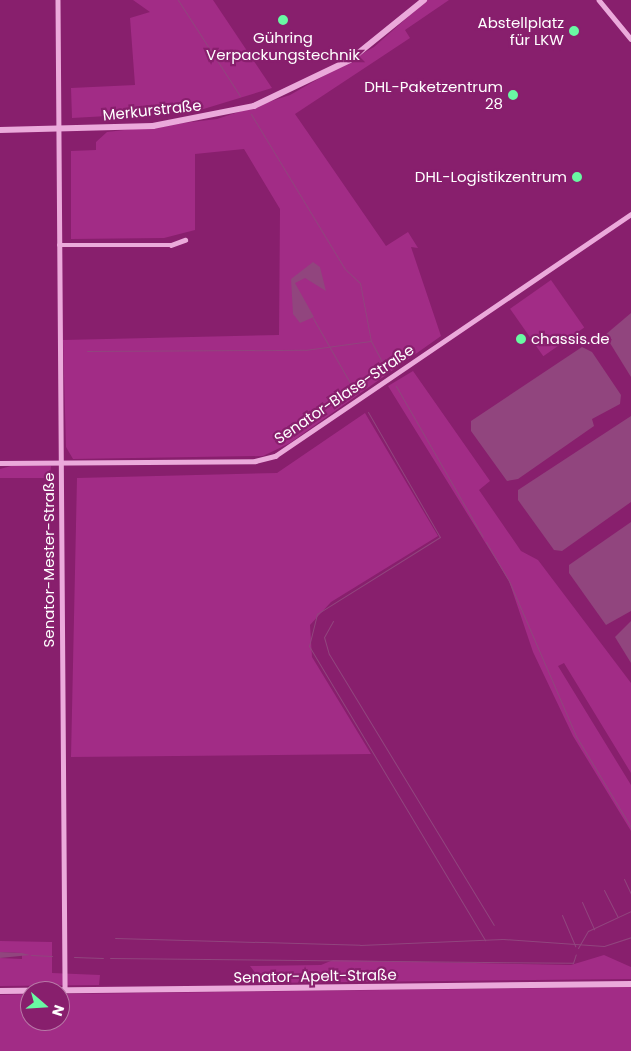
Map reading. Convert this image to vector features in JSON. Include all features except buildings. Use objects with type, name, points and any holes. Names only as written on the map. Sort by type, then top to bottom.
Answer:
[{"type":"street","name":"Senator-Mester-Straße","points":[[58,0],[61,129],[59,245],[65,981]]},
{"type":"street","name":"Merkurstraße","points":[[0,130],[174,124],[254,106],[350,60],[424,0]]},
{"type":"street","points":[[600,0],[631,39]]},
{"type":"street","name":"Senator-Blase-Straße","points":[[0,463],[255,461],[275,456],[631,214]]},
{"type":"street","points":[[59,245],[171,245],[185,240]]},
{"type":"street","name":"Senator-Apelt-Straße","points":[[70,990],[631,984]]},
{"type":"street","name":"Senator-Apelt-Straße","points":[[0,991],[20,991]]},
{"type":"shaded area","points":[[133,0],[213,0],[272,88],[197,111],[72,118],[71,88],[135,85],[130,18],[150,12]]},
{"type":"shaded area","points":[[427,0],[449,0],[405,30],[410,38],[295,114],[386,246],[408,232],[418,248],[411,247],[441,336],[290,443],[263,456],[73,459],[66,447],[63,340],[279,335],[280,209],[244,149],[195,154],[195,230],[164,238],[71,239],[71,151],[96,150],[96,142],[107,132],[217,119],[290,95],[374,47]]},
{"type":"shaded area","points":[[313,262],[320,267],[326,291],[305,278],[295,283],[314,317],[300,323],[293,314],[291,279]]},
{"type":"shaded area","points":[[551,280],[584,328],[543,356],[510,309]]},
{"type":"shaded area","points":[[631,313],[631,377],[605,335]]},
{"type":"shaded area","points":[[582,347],[592,352],[621,395],[620,404],[592,419],[594,426],[518,479],[507,481],[471,431],[471,421]]},
{"type":"shaded area","points":[[413,371],[490,481],[479,490],[521,551],[538,560],[631,683],[631,773],[564,663],[558,666],[631,785],[631,831],[573,736],[533,652],[509,581],[388,386]]},
{"type":"shaded area","points":[[365,413],[438,536],[331,602],[310,625],[312,657],[371,754],[71,757],[77,478],[277,473]]},
{"type":"shaded area","points":[[631,416],[631,502],[562,551],[554,550],[518,500],[518,490]]},
{"type":"shaded area","points":[[11,466],[51,466],[50,478],[0,478],[0,469]]},
{"type":"shaded area","points":[[631,522],[631,611],[606,625],[569,573],[569,565]]},
{"type":"shaded area","points":[[631,621],[631,663],[615,637]]},
{"type":"shaded area","points":[[0,941],[52,942],[52,973],[100,975],[99,985],[70,985],[70,981],[20,981],[20,986],[0,986],[0,958],[22,959],[22,953],[0,952]]},
{"type":"shaded area","points":[[0,952],[22,953],[30,955],[0,958]]},
{"type":"shaded area","points":[[604,955],[631,967],[631,979],[263,983],[250,966],[321,965],[333,960],[571,965]]},
{"type":"shaded area","points":[[631,987],[631,1051],[0,1051],[0,995],[20,994],[20,1031],[70,1031],[70,994]]},
{"type":"waterway","points":[[178,0],[240,96]]},
{"type":"waterway","points":[[251,114],[345,269],[360,283],[371,341],[387,371]]},
{"type":"waterway","points":[[313,318],[352,386]]},
{"type":"waterway","points":[[87,351],[305,350],[370,341]]},
{"type":"waterway","points":[[396,386],[483,537]]},
{"type":"waterway","points":[[368,412],[440,537],[317,614],[309,646],[485,940]]},
{"type":"waterway","points":[[486,542],[509,581],[576,736],[631,827]]},
{"type":"waterway","points":[[333,621],[324,637],[329,654],[494,925]]},
{"type":"waterway","points":[[624,879],[631,894]]},
{"type":"waterway","points":[[604,890],[618,917]]},
{"type":"waterway","points":[[582,902],[594,929]]},
{"type":"waterway","points":[[578,948],[588,931],[631,911]]},
{"type":"waterway","points":[[562,915],[575,946]]},
{"type":"waterway","points":[[115,938],[360,945],[503,939],[604,946],[631,937]]},
{"type":"waterway","points":[[110,958],[573,963],[576,954]]},
{"type":"waterway","points":[[31,955],[52,956]]},
{"type":"waterway","points":[[74,957],[103,958]]},
{"type":"place","name":"Gühring Verpackungstechnik","points":[[283,20]]},
{"type":"place","name":"Abstellplatz für LKW","points":[[574,31]]},
{"type":"place","name":"DHL-Paketzentrum 28","points":[[513,95]]},
{"type":"place","name":"DHL-Logistikzentrum","points":[[577,177]]},
{"type":"place","name":"chassis.de","points":[[521,339]]}]
